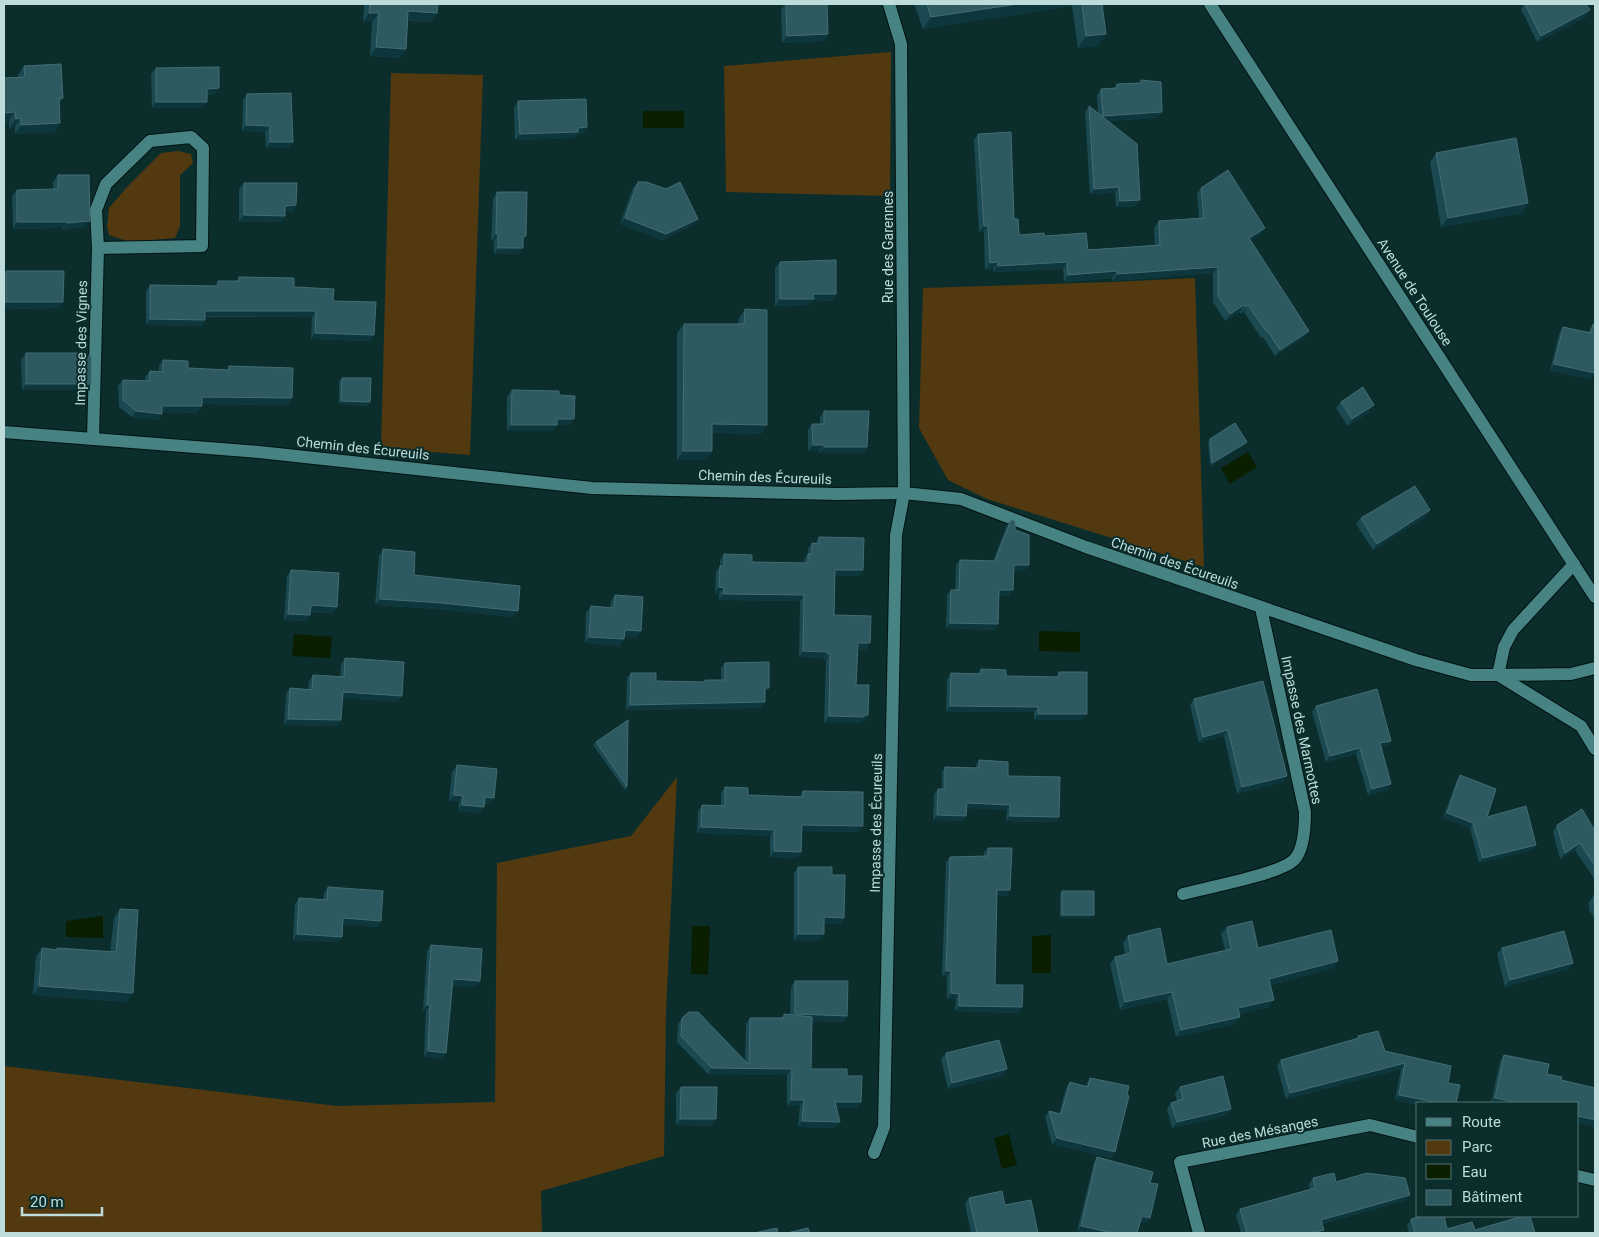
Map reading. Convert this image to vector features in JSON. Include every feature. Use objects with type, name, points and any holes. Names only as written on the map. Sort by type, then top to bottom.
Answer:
[{"type":"street","name":"Rue des Garennes","points":[[889,4],[901,44],[904,493]]},
{"type":"street","name":"Avenue de Toulouse","points":[[1210,4],[1595,597]]},
{"type":"street","name":"Impasse des Vignes","points":[[93,439],[98,248],[96,210],[106,184],[150,141],[191,137],[203,148],[202,246],[98,248]]},
{"type":"street","name":"Chemin des Écureuils","points":[[4,432],[259,452],[592,488],[838,494],[904,493],[962,499],[1086,548],[1416,660],[1471,675],[1571,674],[1595,668]]},
{"type":"street","name":"Impasse des Écureuils","points":[[874,1153],[884,1126],[896,535],[904,493]]},
{"type":"street","points":[[1574,564],[1513,630],[1504,648],[1498,675],[1581,726],[1595,749]]},
{"type":"street","name":"Impasse des Marmottes","points":[[1183,894],[1277,870],[1295,860],[1304,839],[1305,812],[1261,608]]},
{"type":"street","name":"Rue des Mésanges","points":[[1199,1233],[1180,1162],[1370,1125],[1416,1136]]},
{"type":"street","points":[[1579,1176],[1595,1180]]},
{"type":"green space","points":[[891,52],[890,196],[726,192],[724,66]]},
{"type":"green space","points":[[391,73],[483,75],[470,455],[381,448]]},
{"type":"green space","points":[[178,151],[191,154],[193,163],[180,175],[180,226],[175,238],[129,242],[109,235],[107,227],[109,208],[161,153]]},
{"type":"green space","points":[[1195,278],[1204,567],[987,499],[948,480],[919,428],[923,288]]},
{"type":"green space","points":[[677,777],[666,1013],[664,1156],[541,1191],[542,1233],[4,1233],[4,1066],[337,1106],[495,1102],[497,863],[631,836]]},
{"type":"water","points":[[643,111],[684,111],[684,128],[643,128]]},
{"type":"water","points":[[1248,452],[1257,467],[1230,484],[1221,468]]},
{"type":"water","points":[[1039,631],[1080,632],[1080,652],[1039,651]]},
{"type":"water","points":[[294,634],[332,637],[330,658],[292,656]]},
{"type":"water","points":[[103,916],[103,938],[66,937],[66,921]]},
{"type":"water","points":[[692,926],[710,926],[708,975],[691,974]]},
{"type":"water","points":[[1051,935],[1051,973],[1032,973],[1032,936]]},
{"type":"water","points":[[1009,1134],[1017,1165],[1002,1169],[994,1138]]},
{"type":"building","points":[[370,4],[438,4],[437,13],[408,11],[406,49],[376,47],[379,13],[369,13]]},
{"type":"building","points":[[786,4],[827,4],[828,34],[787,36]]},
{"type":"building","points":[[927,4],[1018,4],[931,17]]},
{"type":"building","points":[[1082,4],[1102,4],[1106,34],[1086,36]]},
{"type":"building","points":[[1525,4],[1586,4],[1590,10],[1541,36]]},
{"type":"building","points":[[61,64],[63,98],[59,98],[60,123],[21,125],[21,118],[16,119],[15,112],[4,113],[4,78],[25,77],[24,66]]},
{"type":"building","points":[[219,67],[219,88],[207,89],[207,102],[156,102],[156,68]]},
{"type":"building","points":[[1141,80],[1161,82],[1162,112],[1103,116],[1101,89],[1117,88],[1117,84],[1141,83]]},
{"type":"building","points":[[291,93],[293,142],[270,142],[270,126],[246,125],[247,94]]},
{"type":"building","points":[[586,99],[587,127],[578,128],[578,132],[520,134],[518,101]]},
{"type":"building","points":[[1089,106],[1137,144],[1140,200],[1120,201],[1119,187],[1094,189]]},
{"type":"building","points":[[1011,132],[1014,219],[1018,219],[1019,235],[1044,233],[1045,236],[1086,233],[1088,250],[1160,245],[1159,221],[1204,218],[1201,188],[1228,170],[1265,228],[1249,238],[1309,331],[1280,350],[1248,305],[1246,307],[1244,305],[1230,314],[1218,296],[1218,267],[1117,274],[1117,271],[1068,275],[1067,262],[998,266],[998,262],[990,263],[988,226],[984,226],[978,134]]},
{"type":"building","points":[[1516,138],[1528,203],[1448,218],[1436,153]]},
{"type":"building","points":[[58,175],[89,175],[90,221],[67,223],[17,222],[17,190],[58,189]]},
{"type":"building","points":[[638,182],[646,182],[666,189],[680,182],[698,219],[666,234],[625,218]]},
{"type":"building","points":[[244,183],[297,183],[296,205],[285,206],[285,216],[244,215]]},
{"type":"building","points":[[497,192],[527,192],[526,236],[523,236],[523,248],[498,248],[498,235],[496,234]]},
{"type":"building","points":[[836,260],[836,294],[813,294],[814,299],[780,299],[780,262]]},
{"type":"building","points":[[6,271],[64,271],[63,302],[6,302]]},
{"type":"building","points":[[239,277],[294,278],[294,287],[334,289],[333,301],[376,302],[374,335],[315,333],[316,311],[205,311],[205,320],[150,319],[150,285],[218,286],[218,281],[239,281]]},
{"type":"building","points":[[745,309],[767,310],[767,425],[712,424],[712,451],[683,451],[684,324],[744,324]]},
{"type":"building","points":[[1593,324],[1595,325],[1595,373],[1554,364],[1563,327],[1591,333]]},
{"type":"building","points":[[26,353],[79,353],[79,356],[91,356],[91,384],[26,384]]},
{"type":"building","points":[[163,360],[188,361],[188,368],[229,370],[229,366],[293,368],[292,398],[202,397],[202,406],[162,406],[162,414],[136,411],[123,400],[123,380],[149,381],[150,371],[163,372]]},
{"type":"building","points":[[342,378],[371,378],[370,402],[341,401]]},
{"type":"building","points":[[1363,387],[1374,405],[1352,419],[1341,402]]},
{"type":"building","points":[[512,390],[559,391],[559,395],[575,396],[574,419],[557,419],[557,425],[511,425]]},
{"type":"building","points":[[824,411],[869,411],[867,447],[824,447],[824,445],[813,445],[812,424],[824,424]]},
{"type":"building","points":[[1235,423],[1247,442],[1212,463],[1210,439]]},
{"type":"building","points":[[1415,486],[1430,510],[1377,544],[1361,518]]},
{"type":"building","points":[[1011,520],[1015,521],[1015,530],[1029,535],[1029,565],[1014,565],[1013,590],[999,590],[998,624],[950,623],[951,590],[959,590],[960,560],[995,561]]},
{"type":"building","points":[[819,537],[864,538],[863,570],[835,570],[834,615],[871,616],[870,643],[858,643],[856,685],[869,685],[868,715],[864,715],[864,717],[829,716],[830,654],[828,652],[803,651],[804,595],[723,594],[724,588],[719,587],[720,566],[724,566],[724,554],[752,555],[752,562],[808,563],[808,554],[812,554],[812,543],[819,544]]},
{"type":"building","points":[[383,549],[415,552],[414,575],[520,586],[518,611],[380,599]]},
{"type":"building","points":[[291,570],[339,573],[337,607],[311,605],[310,615],[288,614]]},
{"type":"building","points":[[615,595],[643,597],[641,631],[625,630],[624,639],[589,637],[591,606],[614,608]]},
{"type":"building","points":[[345,658],[404,662],[402,696],[343,692],[341,720],[288,719],[290,688],[312,690],[313,675],[344,677]]},
{"type":"building","points":[[769,662],[769,688],[765,688],[765,702],[630,705],[631,673],[656,673],[656,681],[705,682],[705,680],[725,680],[725,663]]},
{"type":"building","points":[[981,669],[1006,670],[1006,676],[1059,677],[1059,672],[1087,672],[1087,714],[1038,714],[1038,707],[950,706],[951,673],[981,674]]},
{"type":"building","points":[[1263,681],[1287,776],[1242,787],[1228,730],[1203,737],[1194,699]]},
{"type":"building","points":[[1377,689],[1391,741],[1380,743],[1391,784],[1372,789],[1360,748],[1330,756],[1316,706]]},
{"type":"building","points":[[628,720],[627,787],[596,742]]},
{"type":"building","points":[[979,760],[1008,762],[1008,776],[1060,777],[1059,817],[1010,816],[1010,805],[967,803],[966,816],[937,815],[938,789],[945,789],[945,767],[979,768]]},
{"type":"building","points":[[457,765],[497,769],[494,798],[485,797],[484,807],[462,805],[463,796],[454,795]]},
{"type":"building","points":[[1460,775],[1496,789],[1487,817],[1526,806],[1536,845],[1483,858],[1473,823],[1447,813]]},
{"type":"building","points":[[725,787],[748,788],[748,795],[803,797],[803,791],[863,792],[863,826],[802,825],[801,852],[774,851],[774,830],[701,827],[702,805],[725,806]]},
{"type":"building","points":[[1582,809],[1595,831],[1595,866],[1580,843],[1565,853],[1557,825]]},
{"type":"building","points":[[988,848],[1012,848],[1010,890],[997,890],[995,985],[1023,985],[1022,1007],[959,1006],[959,994],[951,993],[951,971],[946,971],[950,857],[988,856]]},
{"type":"building","points":[[798,867],[832,867],[832,875],[845,875],[844,918],[824,917],[824,934],[798,934]]},
{"type":"building","points":[[328,887],[383,891],[381,921],[343,918],[342,937],[297,934],[299,898],[327,900]]},
{"type":"building","points":[[1062,891],[1094,891],[1094,915],[1062,915]]},
{"type":"building","points":[[120,909],[138,910],[133,993],[39,986],[42,948],[116,952]]},
{"type":"building","points":[[1252,921],[1258,948],[1331,930],[1338,961],[1269,979],[1274,1000],[1238,1008],[1240,1017],[1181,1030],[1172,992],[1125,1002],[1115,957],[1131,953],[1128,936],[1160,928],[1167,964],[1231,949],[1227,927]]},
{"type":"building","points":[[1564,931],[1573,963],[1510,980],[1502,948]]},
{"type":"building","points":[[431,945],[482,949],[480,981],[453,979],[446,1053],[428,1051],[430,1005],[427,1005]]},
{"type":"building","points":[[795,981],[848,981],[847,1016],[795,1014]]},
{"type":"building","points":[[689,1012],[698,1012],[749,1065],[750,1018],[784,1018],[784,1014],[812,1017],[811,1069],[847,1069],[847,1076],[862,1076],[861,1102],[835,1102],[840,1122],[802,1121],[804,1100],[791,1100],[792,1069],[712,1068],[681,1036],[682,1018]]},
{"type":"building","points":[[1378,1031],[1385,1051],[1451,1066],[1448,1083],[1460,1085],[1456,1102],[1434,1102],[1399,1095],[1405,1063],[1290,1093],[1281,1060],[1359,1038],[1358,1036]]},
{"type":"building","points":[[999,1040],[1007,1069],[952,1083],[946,1053]]},
{"type":"building","points":[[1504,1055],[1549,1064],[1547,1074],[1562,1077],[1561,1080],[1595,1088],[1595,1120],[1579,1116],[1579,1102],[1515,1102],[1495,1098]]},
{"type":"building","points":[[1223,1076],[1231,1109],[1177,1122],[1171,1103],[1183,1099],[1180,1087]]},
{"type":"building","points":[[1090,1078],[1129,1086],[1127,1095],[1129,1096],[1115,1152],[1057,1138],[1049,1111],[1061,1114],[1070,1082],[1088,1087]]},
{"type":"building","points":[[681,1087],[717,1087],[716,1119],[680,1119]]},
{"type":"building","points":[[1097,1157],[1153,1172],[1150,1183],[1158,1184],[1150,1218],[1142,1216],[1137,1233],[1113,1233],[1081,1226]]},
{"type":"building","points":[[1334,1173],[1336,1182],[1367,1173],[1405,1178],[1410,1195],[1321,1220],[1324,1230],[1311,1233],[1247,1233],[1240,1209],[1315,1188],[1313,1178]]},
{"type":"building","points":[[1002,1191],[1005,1205],[1031,1200],[1038,1233],[977,1233],[969,1198]]},
{"type":"building","points":[[1418,1217],[1444,1217],[1447,1229],[1472,1222],[1475,1230],[1520,1217],[1530,1217],[1535,1233],[1415,1233],[1411,1219]]},
{"type":"building","points":[[777,1228],[778,1233],[754,1233]]},
{"type":"building","points":[[808,1228],[810,1233],[787,1233]]}]
